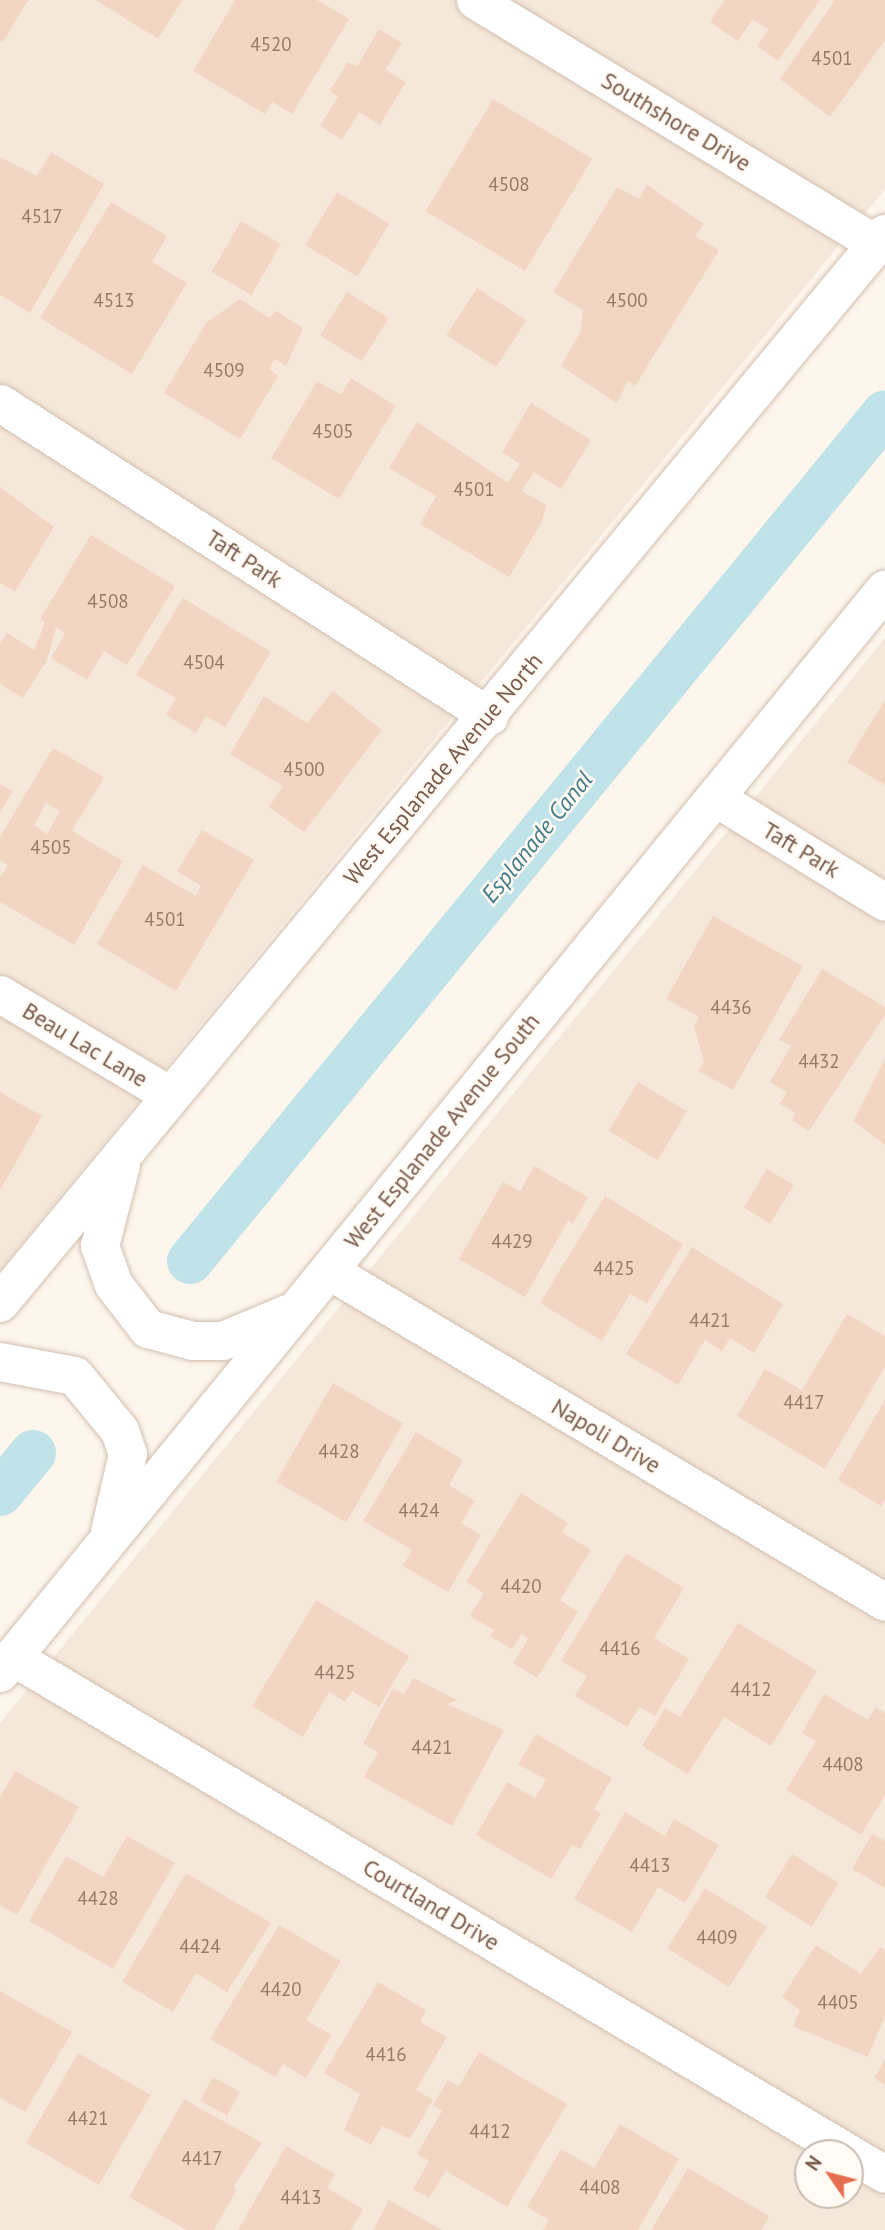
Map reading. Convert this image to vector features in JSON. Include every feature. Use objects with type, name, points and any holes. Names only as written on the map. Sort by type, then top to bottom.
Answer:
[{"type":"main road","name":"West Esplanade Avenue North","points":[[0,1303],[123,1156],[170,1095],[489,716],[881,239]]},
{"type":"main road","name":"West Esplanade Avenue South","points":[[6,1665],[885,590]]},
{"type":"main road","points":[[123,1156],[100,1246],[114,1285],[148,1329],[193,1341],[223,1341],[294,1311]]},
{"type":"main road","points":[[0,1362],[75,1376],[120,1431],[128,1454],[108,1541]]},
{"type":"street","name":"Southshore Drive","points":[[475,0],[881,239]]},
{"type":"street","name":"Taft Park","points":[[0,403],[489,716]]},
{"type":"street","name":"Taft Park","points":[[716,798],[885,902]]},
{"type":"street","name":"Beau Lac Lane","points":[[0,994],[170,1095]]},
{"type":"street","name":"Napoli Drive","points":[[328,1270],[885,1602]]},
{"type":"street","name":"Courtland Drive","points":[[6,1665],[825,2139]]},
{"type":"street","name":"Courtland Drive","points":[[864,2162],[885,2174]]},
{"type":"shaded area","points":[[0,0],[885,0],[885,189],[0,1270]]},
{"type":"shaded area","points":[[885,638],[885,2230],[0,2230],[0,1723]]},
{"type":"building","points":[[0,0],[28,0],[3,42],[0,40]]},
{"type":"building","points":[[96,0],[182,0],[158,39]]},
{"type":"building","points":[[235,0],[317,0],[349,19],[292,114],[272,102],[265,114],[193,71]]},
{"type":"building","points":[[724,0],[820,0],[778,61],[757,46],[769,29],[752,20],[738,41],[710,22]]},
{"type":"building","points":[[835,0],[885,0],[885,40],[830,117],[780,79]]},
{"type":"building","points":[[379,29],[402,43],[385,70],[406,82],[380,125],[359,112],[342,140],[320,126],[338,96],[330,91],[348,62],[357,67]]},
{"type":"building","points":[[493,99],[592,159],[525,271],[426,211]]},
{"type":"building","points":[[51,152],[104,184],[30,313],[0,295],[0,157],[37,176]]},
{"type":"building","points":[[647,185],[704,224],[695,236],[719,250],[635,386],[628,381],[617,403],[561,366],[581,330],[583,310],[553,292],[617,187],[639,199]]},
{"type":"building","points":[[337,192],[389,223],[357,277],[305,245]]},
{"type":"building","points":[[111,202],[167,236],[152,262],[187,283],[132,374],[40,318]]},
{"type":"building","points":[[241,221],[281,244],[251,295],[212,272]]},
{"type":"building","points":[[477,288],[526,320],[496,367],[447,335]]},
{"type":"building","points":[[347,292],[389,318],[362,361],[320,335]]},
{"type":"building","points":[[240,299],[269,318],[276,311],[303,328],[286,366],[275,359],[269,369],[278,376],[240,439],[164,393],[206,323]]},
{"type":"building","points":[[351,378],[396,406],[339,499],[271,458],[317,381],[341,395]]},
{"type":"building","points":[[531,403],[591,440],[561,489],[534,472],[522,491],[546,505],[542,522],[509,577],[420,524],[436,496],[389,468],[417,422],[508,483],[520,464],[502,452]]},
{"type":"building","points":[[0,487],[54,527],[15,592],[0,583]]},
{"type":"building","points":[[91,535],[175,586],[127,665],[104,651],[87,680],[51,658],[65,633],[56,628],[47,660],[23,698],[0,684],[0,644],[7,633],[34,650],[45,623],[40,619]]},
{"type":"building","points":[[183,598],[271,652],[225,727],[206,716],[196,733],[166,715],[176,698],[136,675]]},
{"type":"building","points":[[333,691],[382,730],[304,832],[269,807],[283,786],[230,754],[264,696],[307,723]]},
{"type":"building","points":[[885,700],[885,785],[847,762]]},
{"type":"building","points":[[53,748],[104,777],[72,831],[123,861],[74,945],[0,902],[0,878],[8,865],[0,860],[0,837]],"holes":[[[46,803],[60,811],[47,834],[34,825]]]},
{"type":"building","points":[[0,784],[13,791],[0,813]]},
{"type":"building","points":[[202,830],[254,860],[176,991],[97,944],[143,865],[196,896],[201,886],[177,871]]},
{"type":"building","points":[[713,916],[803,966],[733,1090],[698,1071],[704,1062],[694,1026],[699,1017],[666,999]]},
{"type":"building","points":[[822,969],[885,1007],[885,1015],[809,1131],[792,1120],[796,1113],[780,1104],[787,1092],[770,1082],[791,1046],[779,1040]]},
{"type":"building","points":[[885,1059],[885,1145],[853,1121]]},
{"type":"building","points":[[638,1082],[687,1111],[658,1160],[609,1131]]},
{"type":"building","points":[[0,1092],[42,1116],[0,1190]]},
{"type":"building","points":[[534,1166],[588,1197],[573,1224],[568,1221],[525,1297],[459,1259],[503,1182],[520,1191]]},
{"type":"building","points":[[767,1169],[794,1185],[770,1224],[744,1208]]},
{"type":"building","points":[[605,1196],[683,1244],[647,1304],[630,1294],[602,1341],[540,1303]]},
{"type":"building","points":[[692,1247],[783,1304],[754,1353],[730,1338],[722,1351],[705,1340],[678,1385],[626,1354]]},
{"type":"building","points":[[847,1314],[885,1336],[885,1367],[825,1469],[737,1416],[765,1369],[802,1390]]},
{"type":"building","points":[[333,1383],[403,1424],[346,1522],[276,1482]]},
{"type":"building","points":[[885,1400],[885,1500],[881,1506],[838,1480]]},
{"type":"building","points":[[416,1432],[463,1460],[449,1485],[475,1501],[461,1523],[481,1535],[448,1592],[403,1566],[412,1550],[363,1521]]},
{"type":"building","points":[[521,1493],[568,1523],[562,1532],[591,1550],[560,1600],[578,1612],[537,1678],[513,1663],[528,1639],[522,1634],[512,1649],[490,1636],[494,1630],[470,1616],[484,1593],[466,1582]]},
{"type":"building","points":[[626,1553],[684,1588],[654,1638],[689,1659],[655,1716],[639,1707],[627,1727],[575,1696],[587,1676],[561,1661]]},
{"type":"building","points":[[316,1600],[409,1656],[379,1707],[352,1691],[345,1702],[329,1692],[303,1737],[252,1706]]},
{"type":"building","points":[[738,1623],[817,1671],[771,1746],[724,1717],[688,1774],[642,1746],[665,1708],[680,1717]]},
{"type":"building","points":[[413,1678],[457,1700],[447,1704],[504,1730],[452,1826],[364,1777],[378,1752],[363,1744],[393,1688],[404,1694]]},
{"type":"building","points":[[824,1694],[868,1720],[876,1707],[885,1713],[885,1795],[861,1835],[786,1790],[816,1741],[802,1733]]},
{"type":"building","points":[[536,1734],[612,1778],[594,1809],[601,1813],[580,1849],[572,1845],[551,1879],[476,1835],[507,1782],[535,1798],[546,1780],[518,1764]]},
{"type":"building","points":[[15,1771],[79,1807],[17,1915],[0,1905],[0,1797]]},
{"type":"building","points":[[625,1812],[665,1836],[674,1819],[719,1845],[685,1903],[658,1887],[632,1932],[574,1899]]},
{"type":"building","points":[[872,1834],[885,1841],[885,1888],[852,1869]]},
{"type":"building","points":[[127,1836],[175,1863],[113,1969],[29,1921],[66,1856],[103,1877]]},
{"type":"building","points":[[792,1854],[839,1883],[812,1926],[765,1897]]},
{"type":"building","points":[[186,1873],[271,1923],[227,1992],[196,1973],[173,2012],[122,1982]]},
{"type":"building","points":[[705,1888],[767,1927],[729,1987],[667,1948]]},
{"type":"building","points":[[279,1925],[341,1961],[306,2020],[332,2035],[306,2078],[283,2064],[275,2077],[210,2039]]},
{"type":"building","points":[[816,1945],[861,1974],[880,1947],[885,1950],[885,2016],[868,2057],[793,2026],[800,2010],[782,1997]]},
{"type":"building","points":[[378,1982],[426,2010],[420,2022],[447,2037],[416,2090],[433,2100],[410,2139],[382,2126],[371,2145],[344,2130],[360,2094],[324,2073]]},
{"type":"building","points":[[0,1991],[72,2032],[25,2112],[0,2098]]},
{"type":"building","points":[[479,2052],[567,2104],[507,2207],[446,2171],[429,2198],[413,2189],[429,2161],[417,2154],[442,2111],[433,2105],[448,2080],[459,2086]]},
{"type":"building","points":[[78,2053],[151,2095],[99,2185],[26,2143]]},
{"type":"building","points":[[885,2059],[885,2085],[874,2078]]},
{"type":"building","points":[[213,2077],[240,2092],[227,2116],[200,2101]]},
{"type":"building","points":[[184,2099],[262,2143],[234,2186],[236,2191],[214,2230],[187,2230],[129,2197]]},
{"type":"building","points":[[620,2124],[679,2159],[638,2230],[543,2230],[549,2220],[527,2207],[561,2149],[594,2168]]},
{"type":"building","points":[[286,2146],[335,2174],[327,2188],[363,2209],[351,2230],[238,2230]]},
{"type":"building","points":[[688,2168],[769,2216],[761,2230],[651,2230]]},
{"type":"building","points":[[389,2200],[442,2230],[373,2230]]},
{"type":"waterway","name":"Esplanade Canal","points":[[190,1261],[885,413]]},
{"type":"waterway","name":"Esplanade Canal","points":[[0,1493],[33,1453]]}]
